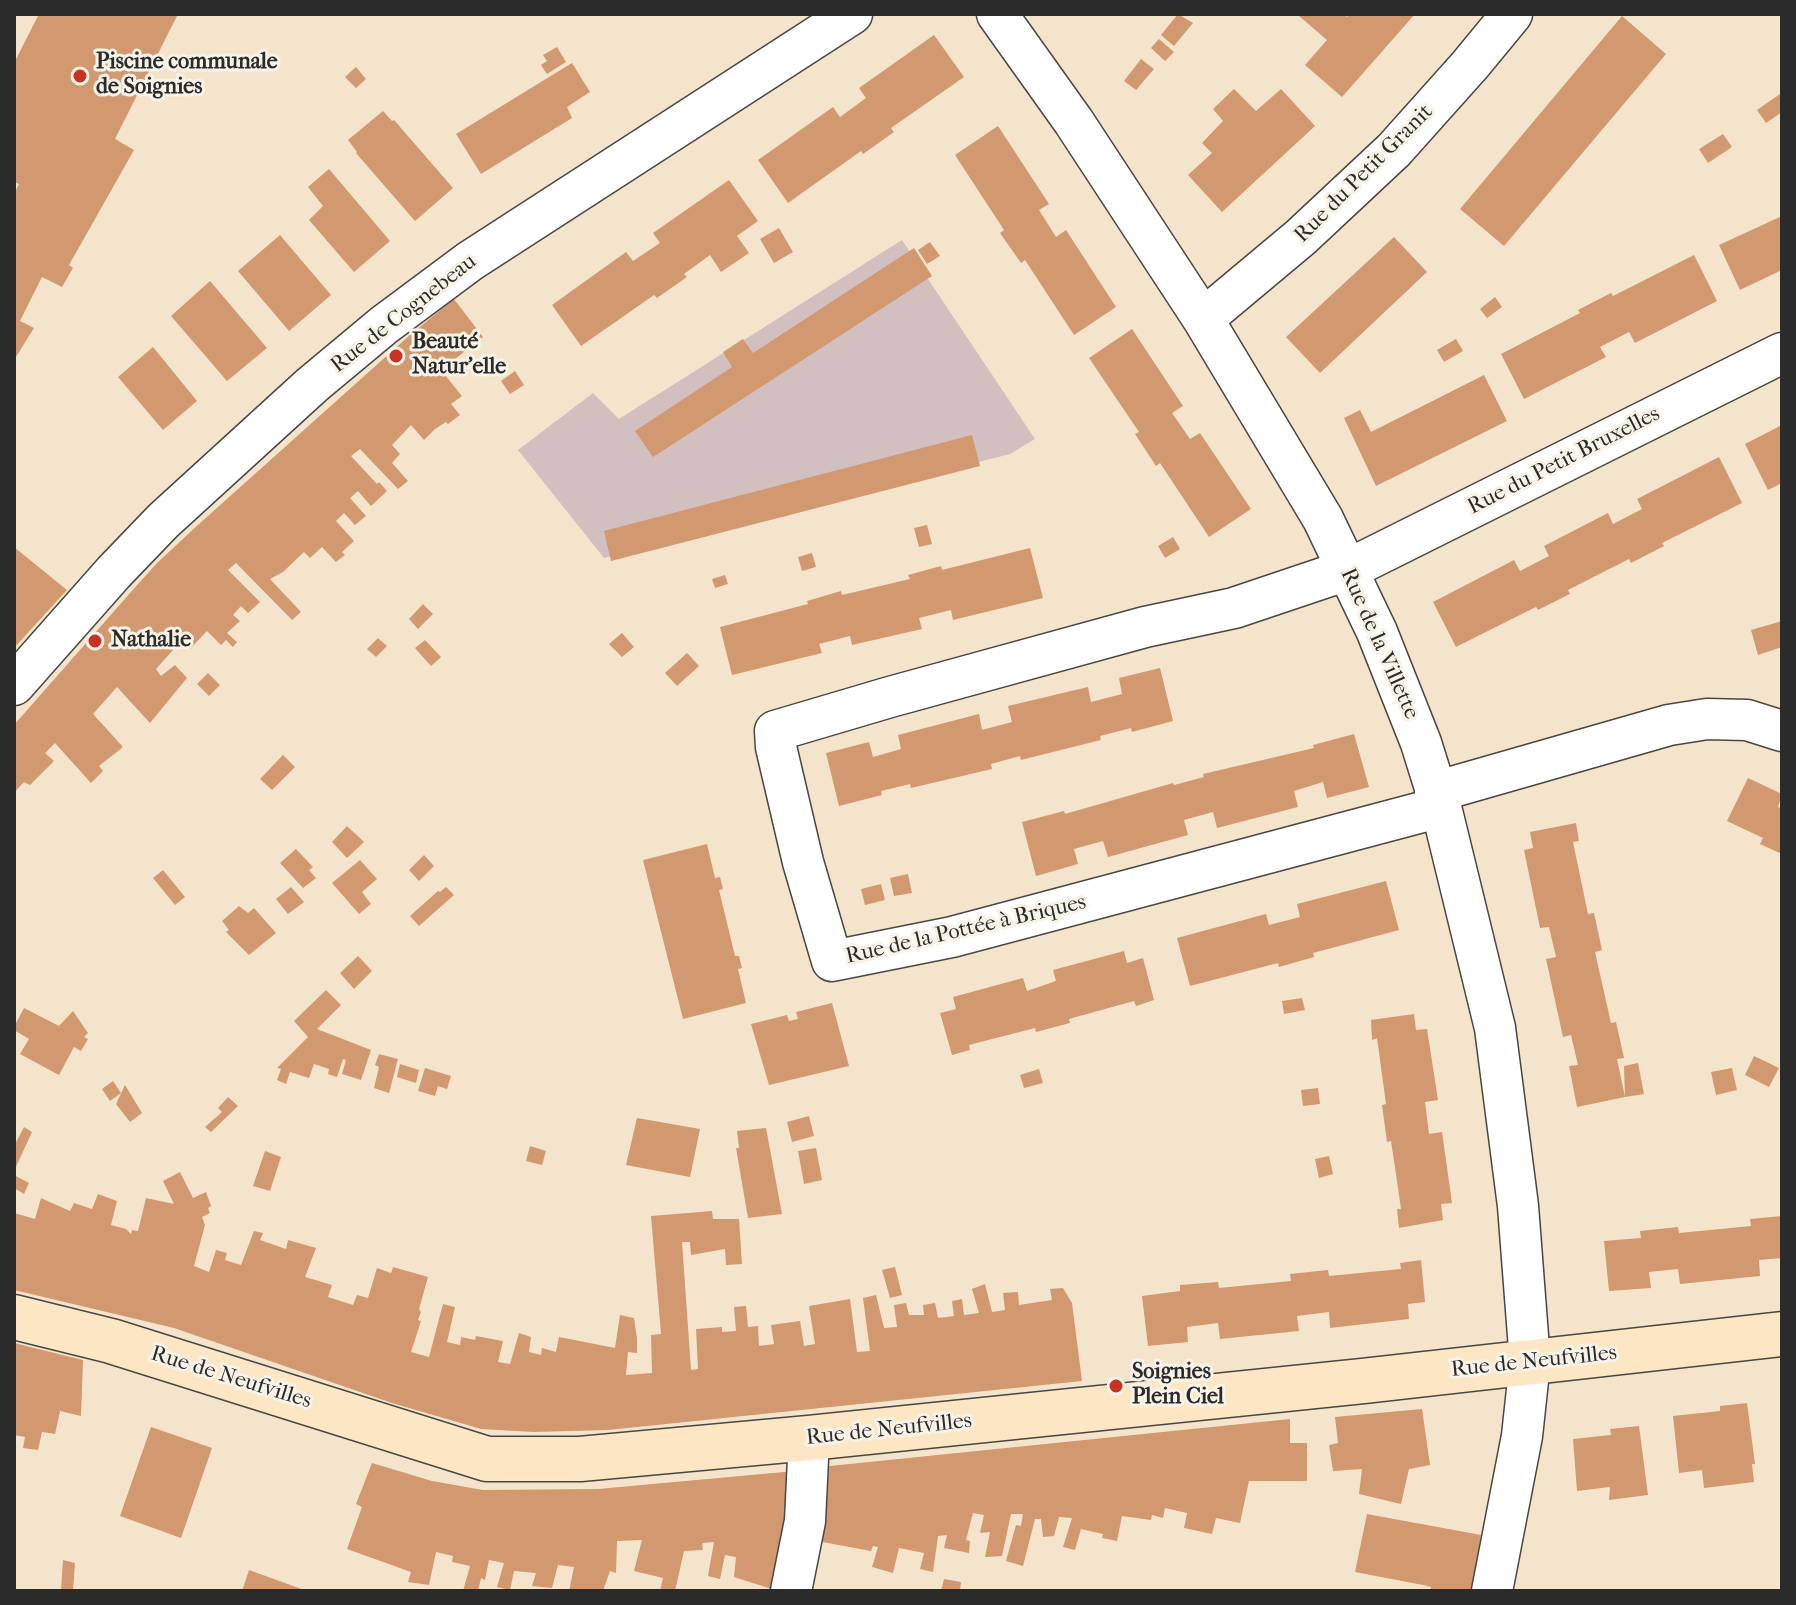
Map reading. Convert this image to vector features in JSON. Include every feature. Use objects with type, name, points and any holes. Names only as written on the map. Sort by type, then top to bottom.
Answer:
[{"type":"main road","name":"Rue de Neufvilles","points":[[14,1317],[111,1341],[487,1459],[580,1459],[809,1438],[1782,1334]]},
{"type":"street","name":"Rue de Cognebeau","points":[[14,685],[163,521],[384,325],[470,261],[852,14]]},
{"type":"street","name":"Rue de la Villette","points":[[997,14],[1074,122],[1203,319],[1323,519],[1377,632],[1410,715],[1438,799],[1495,1028],[1518,1206],[1530,1362],[1522,1436],[1492,1591]]},
{"type":"street","name":"Rue du Petit Granit","points":[[1203,319],[1301,237],[1394,150],[1512,14]]},
{"type":"street","name":"Rue du Petit Bruxelles","points":[[1347,570],[1782,353]]},
{"type":"street","name":"Rue de la Pottée à Briques","points":[[1347,570],[1234,608],[1145,627],[775,731],[803,862],[832,961],[952,937],[1438,799]]},
{"type":"street","points":[[1438,799],[1669,725],[1707,719],[1747,720],[1782,731]]},
{"type":"street","points":[[791,1591],[805,1521],[809,1438]]},
{"type":"shaded area","points":[[902,240],[1035,439],[1010,454],[604,558],[518,450],[593,393],[619,419]]},
{"type":"building","points":[[39,14],[178,14],[115,139],[134,150],[69,265],[73,268],[62,287],[42,277],[20,321],[34,328],[14,360],[14,194],[19,184],[14,182],[14,63]]},
{"type":"building","points":[[1178,14],[1193,23],[1174,46],[1161,35]]},
{"type":"building","points":[[1344,14],[1347,17],[1350,14],[1415,14],[1342,97],[1305,65],[1327,40],[1299,16]]},
{"type":"building","points":[[1622,16],[1666,54],[1504,246],[1460,209]]},
{"type":"building","points":[[934,35],[964,77],[891,128],[894,132],[863,154],[861,151],[788,203],[758,160],[833,107],[840,117],[866,98],[859,88]]},
{"type":"building","points":[[1159,39],[1174,52],[1165,61],[1151,48]]},
{"type":"building","points":[[557,47],[566,62],[547,74],[541,65],[547,61],[543,55]]},
{"type":"building","points":[[1141,59],[1154,69],[1136,90],[1124,81]]},
{"type":"building","points":[[572,63],[590,92],[567,107],[572,118],[481,174],[456,134]]},
{"type":"building","points":[[356,67],[366,79],[356,88],[345,77]]},
{"type":"building","points":[[1234,89],[1256,111],[1281,89],[1315,126],[1222,212],[1188,175],[1212,153],[1202,143],[1223,121],[1213,109]]},
{"type":"building","points":[[1780,94],[1782,112],[1766,123],[1757,110]]},
{"type":"building","points":[[383,111],[453,188],[415,221],[348,140]]},
{"type":"building","points":[[998,126],[1049,204],[1039,210],[1056,237],[1066,230],[1116,307],[1074,335],[1025,260],[1021,263],[1000,233],[1004,230],[955,155]]},
{"type":"building","points":[[1723,134],[1732,147],[1708,163],[1699,149]]},
{"type":"building","points":[[329,169],[390,241],[354,272],[309,220],[323,206],[308,187]]},
{"type":"building","points":[[729,180],[758,221],[737,236],[749,253],[721,272],[710,255],[684,274],[687,277],[657,298],[654,295],[581,346],[552,305],[626,252],[633,261],[660,243],[653,233]]},
{"type":"building","points":[[1782,216],[1782,270],[1740,290],[1719,245]]},
{"type":"building","points":[[779,228],[793,252],[774,263],[760,239]]},
{"type":"building","points":[[280,235],[331,295],[289,331],[238,271]]},
{"type":"building","points":[[1394,237],[1427,272],[1320,373],[1286,337]]},
{"type":"building","points":[[930,242],[940,256],[927,264],[918,250]]},
{"type":"building","points":[[914,248],[932,276],[653,457],[635,431],[732,367],[723,352],[743,339],[753,353]]},
{"type":"building","points":[[1694,255],[1717,301],[1635,343],[1629,332],[1600,347],[1606,357],[1524,399],[1501,354],[1580,313],[1578,310],[1611,293],[1613,296]]},
{"type":"building","points":[[210,281],[267,348],[227,381],[171,316]]},
{"type":"building","points":[[1495,297],[1502,307],[1487,318],[1480,309]]},
{"type":"building","points":[[454,299],[483,337],[441,370],[462,396],[451,404],[460,415],[435,429],[424,440],[411,425],[392,445],[400,454],[392,463],[408,481],[398,489],[360,449],[351,456],[387,491],[371,506],[358,491],[350,498],[366,516],[355,525],[344,513],[336,521],[354,541],[336,562],[322,547],[310,558],[304,552],[283,572],[270,579],[301,612],[292,620],[236,563],[228,570],[260,602],[248,613],[241,606],[233,615],[240,621],[227,633],[237,642],[233,647],[226,640],[221,645],[207,631],[190,649],[182,640],[156,669],[161,676],[175,665],[187,678],[150,723],[117,687],[93,714],[123,747],[99,766],[103,771],[91,783],[55,743],[45,753],[54,761],[30,785],[24,782],[14,793],[14,725],[130,593],[199,524]]},
{"type":"building","points":[[1132,329],[1183,406],[1172,413],[1190,439],[1200,433],[1251,509],[1209,537],[1160,463],[1156,466],[1135,434],[1139,432],[1089,358]]},
{"type":"building","points":[[1456,339],[1463,351],[1444,362],[1437,350]]},
{"type":"building","points":[[153,347],[197,401],[163,430],[118,377]]},
{"type":"building","points":[[515,371],[524,385],[510,394],[501,381]]},
{"type":"building","points":[[1484,375],[1507,421],[1376,486],[1344,418],[1360,410],[1371,432]]},
{"type":"building","points":[[1782,425],[1782,483],[1768,490],[1745,444]]},
{"type":"building","points":[[972,435],[980,466],[611,561],[604,531]]},
{"type":"building","points":[[1719,457],[1742,503],[1662,543],[1664,546],[1631,563],[1629,559],[1568,590],[1570,594],[1538,610],[1536,607],[1456,647],[1433,602],[1514,560],[1520,571],[1549,556],[1544,546],[1608,513],[1613,524],[1642,509],[1637,499]]},
{"type":"building","points":[[927,525],[932,544],[919,547],[914,528]]},
{"type":"building","points":[[1173,537],[1180,549],[1165,558],[1158,546]]},
{"type":"building","points":[[14,547],[67,590],[14,648],[16,562]]},
{"type":"building","points":[[1030,548],[1043,598],[953,620],[951,610],[919,618],[922,629],[852,645],[850,636],[819,644],[822,653],[732,675],[720,627],[808,604],[807,601],[841,591],[842,595],[910,579],[908,575],[941,566],[942,570]]},
{"type":"building","points":[[812,553],[816,567],[802,571],[798,557]]},
{"type":"building","points":[[725,575],[728,584],[715,588],[712,579]]},
{"type":"building","points":[[423,604],[433,614],[418,629],[409,619]]},
{"type":"building","points":[[1782,621],[1782,647],[1758,655],[1751,630]]},
{"type":"building","points":[[622,633],[634,647],[622,657],[609,644]]},
{"type":"building","points":[[378,638],[387,646],[376,657],[367,649]]},
{"type":"building","points":[[425,640],[441,657],[431,666],[415,648]]},
{"type":"building","points":[[687,653],[699,666],[677,686],[665,673]]},
{"type":"building","points":[[1160,668],[1173,721],[1132,732],[1131,728],[1100,736],[1101,740],[1021,760],[1020,756],[991,764],[992,769],[911,788],[910,784],[881,791],[882,795],[839,806],[826,753],[869,742],[873,757],[901,749],[898,735],[979,714],[982,730],[1012,722],[1008,706],[1088,687],[1091,702],[1122,694],[1119,678]]},
{"type":"building","points":[[208,673],[220,685],[209,696],[197,684]]},
{"type":"building","points":[[1354,734],[1369,787],[1327,798],[1323,782],[1294,791],[1298,807],[1217,828],[1213,812],[1184,820],[1188,835],[1108,857],[1103,841],[1074,849],[1078,864],[1036,876],[1022,822],[1064,811],[1065,814],[1204,777],[1203,774],[1314,748],[1313,745]]},
{"type":"building","points":[[283,755],[295,767],[272,790],[260,779]]},
{"type":"building","points":[[1748,778],[1782,794],[1778,807],[1782,809],[1782,854],[1760,844],[1763,838],[1727,821]]},
{"type":"building","points":[[1576,823],[1579,841],[1573,842],[1588,914],[1594,913],[1602,950],[1595,952],[1611,1023],[1616,1022],[1624,1058],[1617,1059],[1625,1097],[1577,1107],[1569,1066],[1578,1065],[1571,1035],[1563,1037],[1546,959],[1556,957],[1549,927],[1540,928],[1524,850],[1533,848],[1530,832]]},
{"type":"building","points":[[347,826],[364,842],[347,858],[332,842]]},
{"type":"building","points":[[707,844],[715,878],[720,877],[723,889],[719,890],[735,956],[739,956],[742,968],[738,969],[746,1003],[683,1019],[643,860]]},
{"type":"building","points":[[296,849],[313,867],[309,870],[316,878],[303,888],[280,863]]},
{"type":"building","points":[[424,855],[434,866],[419,881],[409,870]]},
{"type":"building","points":[[360,860],[377,879],[362,892],[371,904],[359,914],[332,883]]},
{"type":"building","points":[[163,870],[185,897],[175,905],[153,878]]},
{"type":"building","points":[[908,874],[912,893],[894,896],[890,878]]},
{"type":"building","points":[[1386,881],[1399,930],[1313,953],[1314,957],[1279,967],[1278,963],[1190,986],[1177,938],[1266,914],[1269,925],[1300,917],[1297,904]]},
{"type":"building","points":[[881,884],[885,900],[865,905],[861,889]]},
{"type":"building","points":[[291,887],[304,902],[288,914],[276,899]]},
{"type":"building","points":[[446,887],[454,895],[419,926],[410,916]]},
{"type":"building","points":[[239,906],[248,913],[254,908],[276,933],[249,955],[226,932],[229,930],[222,921]]},
{"type":"building","points":[[1124,951],[1127,963],[1143,958],[1154,1000],[1136,1006],[1134,1001],[1069,1019],[1070,1023],[1036,1032],[1035,1028],[969,1045],[970,1050],[952,1055],[940,1013],[956,1009],[953,997],[1023,978],[1027,991],[1056,981],[1053,970]]},
{"type":"building","points":[[358,956],[372,971],[354,989],[340,973]]},
{"type":"building","points":[[326,990],[341,1005],[317,1029],[371,1050],[361,1080],[342,1074],[346,1060],[343,1059],[337,1077],[328,1074],[329,1069],[314,1064],[309,1078],[290,1072],[286,1084],[277,1080],[281,1069],[277,1068],[308,1037],[294,1021]]},
{"type":"building","points":[[1302,998],[1305,1010],[1284,1014],[1282,1001]]},
{"type":"building","points":[[832,1003],[849,1066],[769,1085],[751,1024],[787,1015],[789,1021],[798,1019],[796,1012]]},
{"type":"building","points":[[24,1008],[59,1026],[73,1011],[88,1033],[81,1051],[74,1047],[59,1075],[20,1054],[29,1039],[14,1027]]},
{"type":"building","points":[[1414,1014],[1416,1030],[1427,1029],[1438,1100],[1425,1102],[1429,1134],[1442,1132],[1452,1203],[1441,1204],[1443,1220],[1399,1228],[1397,1209],[1401,1209],[1391,1141],[1387,1142],[1382,1105],[1386,1104],[1377,1038],[1372,1040],[1371,1020]]},
{"type":"building","points":[[379,1054],[398,1059],[389,1093],[374,1088]]},
{"type":"building","points":[[1754,1056],[1779,1068],[1769,1087],[1745,1075]]},
{"type":"building","points":[[1638,1063],[1644,1094],[1625,1097],[1624,1066]]},
{"type":"building","points":[[400,1064],[419,1070],[416,1083],[397,1077]]},
{"type":"building","points":[[425,1068],[451,1076],[447,1089],[438,1086],[435,1096],[418,1091]]},
{"type":"building","points":[[1732,1068],[1737,1090],[1716,1095],[1711,1072]]},
{"type":"building","points":[[1039,1069],[1043,1083],[1024,1088],[1020,1075]]},
{"type":"building","points":[[113,1081],[121,1093],[110,1101],[102,1089]]},
{"type":"building","points":[[125,1085],[142,1113],[130,1122],[116,1104]]},
{"type":"building","points":[[1318,1088],[1320,1104],[1303,1106],[1301,1090]]},
{"type":"building","points":[[228,1097],[238,1106],[211,1132],[205,1127],[222,1112],[218,1108]]},
{"type":"building","points":[[809,1116],[814,1136],[792,1142],[787,1122]]},
{"type":"building","points":[[637,1118],[700,1129],[690,1177],[626,1165]]},
{"type":"building","points":[[24,1127],[32,1132],[14,1171],[14,1146]]},
{"type":"building","points":[[766,1128],[782,1214],[748,1218],[736,1148],[739,1148],[737,1131]]},
{"type":"building","points":[[530,1146],[546,1151],[542,1165],[526,1161]]},
{"type":"building","points":[[816,1148],[822,1180],[804,1184],[798,1151]]},
{"type":"building","points":[[265,1151],[281,1157],[270,1191],[253,1186]]},
{"type":"building","points":[[1329,1156],[1333,1174],[1319,1178],[1315,1159]]},
{"type":"building","points":[[180,1172],[193,1198],[206,1192],[211,1206],[208,1208],[210,1213],[202,1217],[205,1225],[194,1266],[209,1272],[216,1250],[227,1253],[225,1260],[241,1265],[254,1231],[263,1233],[260,1240],[286,1249],[288,1240],[316,1248],[305,1277],[332,1285],[328,1297],[353,1305],[357,1295],[368,1298],[377,1268],[391,1273],[393,1267],[428,1277],[419,1309],[418,1320],[421,1321],[411,1352],[429,1357],[443,1304],[455,1307],[447,1342],[460,1345],[461,1337],[475,1340],[476,1336],[503,1341],[498,1362],[510,1364],[519,1333],[531,1337],[529,1352],[541,1355],[542,1348],[556,1352],[559,1337],[615,1348],[620,1315],[634,1318],[637,1338],[637,1353],[628,1352],[626,1375],[652,1373],[651,1335],[661,1334],[651,1216],[712,1211],[713,1219],[739,1219],[742,1264],[726,1265],[725,1249],[691,1255],[690,1242],[682,1242],[691,1370],[698,1369],[696,1329],[722,1327],[722,1332],[736,1331],[734,1307],[746,1306],[748,1327],[758,1326],[759,1346],[774,1344],[771,1325],[800,1321],[804,1346],[815,1344],[809,1306],[850,1299],[857,1352],[870,1351],[863,1298],[876,1295],[884,1328],[897,1327],[894,1305],[906,1303],[909,1315],[924,1315],[923,1305],[935,1303],[938,1318],[954,1316],[952,1301],[962,1299],[964,1315],[979,1313],[972,1289],[985,1284],[992,1312],[1005,1310],[1003,1293],[1018,1292],[1019,1305],[1052,1300],[1050,1289],[1063,1288],[1072,1303],[1082,1381],[608,1430],[534,1432],[481,1429],[392,1403],[174,1328],[14,1290],[14,1213],[35,1219],[41,1198],[70,1211],[74,1203],[92,1209],[98,1194],[117,1201],[111,1225],[126,1229],[131,1234],[132,1230],[138,1231],[146,1198],[174,1204],[163,1181]]},
{"type":"building","points":[[14,1175],[29,1183],[24,1194],[14,1188]]},
{"type":"building","points":[[1782,1216],[1782,1258],[1759,1260],[1760,1276],[1680,1284],[1678,1269],[1649,1272],[1651,1288],[1609,1291],[1604,1241],[1641,1238],[1640,1231],[1678,1227],[1679,1233],[1751,1226],[1750,1219]]},
{"type":"building","points":[[1421,1260],[1425,1302],[1408,1304],[1409,1319],[1330,1328],[1329,1312],[1297,1316],[1299,1331],[1220,1339],[1218,1323],[1187,1327],[1188,1342],[1148,1346],[1142,1296],[1180,1291],[1180,1285],[1218,1282],[1219,1288],[1291,1281],[1290,1274],[1328,1270],[1329,1276],[1401,1269],[1400,1263]]},
{"type":"building","points":[[895,1267],[902,1295],[890,1298],[882,1270]]},
{"type":"building","points":[[14,1343],[83,1360],[81,1416],[60,1411],[55,1434],[42,1432],[38,1450],[23,1448],[25,1437],[14,1435]]},
{"type":"building","points":[[1747,1403],[1755,1464],[1752,1464],[1754,1482],[1704,1488],[1702,1470],[1679,1473],[1673,1416],[1720,1411],[1720,1406]]},
{"type":"building","points":[[1422,1409],[1430,1465],[1409,1469],[1401,1504],[1359,1494],[1362,1469],[1333,1471],[1329,1445],[1338,1443],[1335,1417]]},
{"type":"building","points":[[1290,1419],[1290,1443],[1307,1443],[1307,1481],[1249,1481],[1240,1523],[1216,1518],[1212,1534],[1184,1528],[1187,1513],[1165,1508],[1163,1518],[1152,1515],[1151,1520],[1122,1516],[1117,1541],[1081,1529],[1075,1550],[1063,1547],[1072,1518],[1059,1517],[1054,1536],[1043,1537],[1041,1519],[1035,1519],[1023,1566],[1006,1561],[1016,1525],[1021,1526],[1023,1514],[1011,1514],[1002,1556],[985,1557],[990,1532],[980,1533],[984,1515],[973,1513],[966,1540],[970,1541],[969,1553],[944,1548],[947,1535],[938,1536],[933,1572],[920,1569],[924,1553],[899,1548],[893,1573],[872,1567],[878,1547],[873,1546],[871,1551],[812,1540],[820,1467]]},
{"type":"building","points":[[1639,1426],[1648,1495],[1609,1500],[1610,1487],[1577,1491],[1573,1439],[1611,1435],[1610,1429]]},
{"type":"building","points":[[151,1427],[212,1448],[181,1538],[120,1516]]},
{"type":"building","points":[[372,1463],[432,1481],[483,1490],[598,1489],[795,1471],[778,1591],[734,1577],[736,1557],[725,1555],[720,1579],[708,1576],[714,1542],[702,1543],[703,1550],[684,1551],[675,1591],[660,1591],[663,1578],[634,1571],[642,1540],[617,1541],[616,1573],[610,1571],[603,1591],[569,1591],[574,1567],[558,1565],[552,1588],[532,1586],[536,1573],[514,1571],[510,1590],[497,1587],[504,1563],[489,1560],[485,1580],[481,1578],[478,1591],[463,1591],[470,1566],[452,1562],[453,1556],[436,1552],[429,1585],[408,1582],[411,1572],[347,1549],[362,1507],[356,1504]]},
{"type":"building","points":[[1367,1514],[1481,1535],[1471,1591],[1430,1591],[1431,1587],[1355,1572]]},
{"type":"building","points":[[63,1560],[75,1563],[73,1590],[61,1590]]},
{"type":"building","points":[[249,1570],[307,1591],[242,1591]]},
{"type":"building","points":[[944,1579],[961,1582],[960,1591],[941,1591]]},
{"type":"place","name":"Piscine communale de Soignies","points":[[80,76]]},
{"type":"place","name":"Beauté Natur'elle","points":[[396,356]]},
{"type":"place","name":"Nathalie","points":[[95,641]]},
{"type":"place","name":"Soignies Plein Ciel","points":[[1116,1386]]}]
